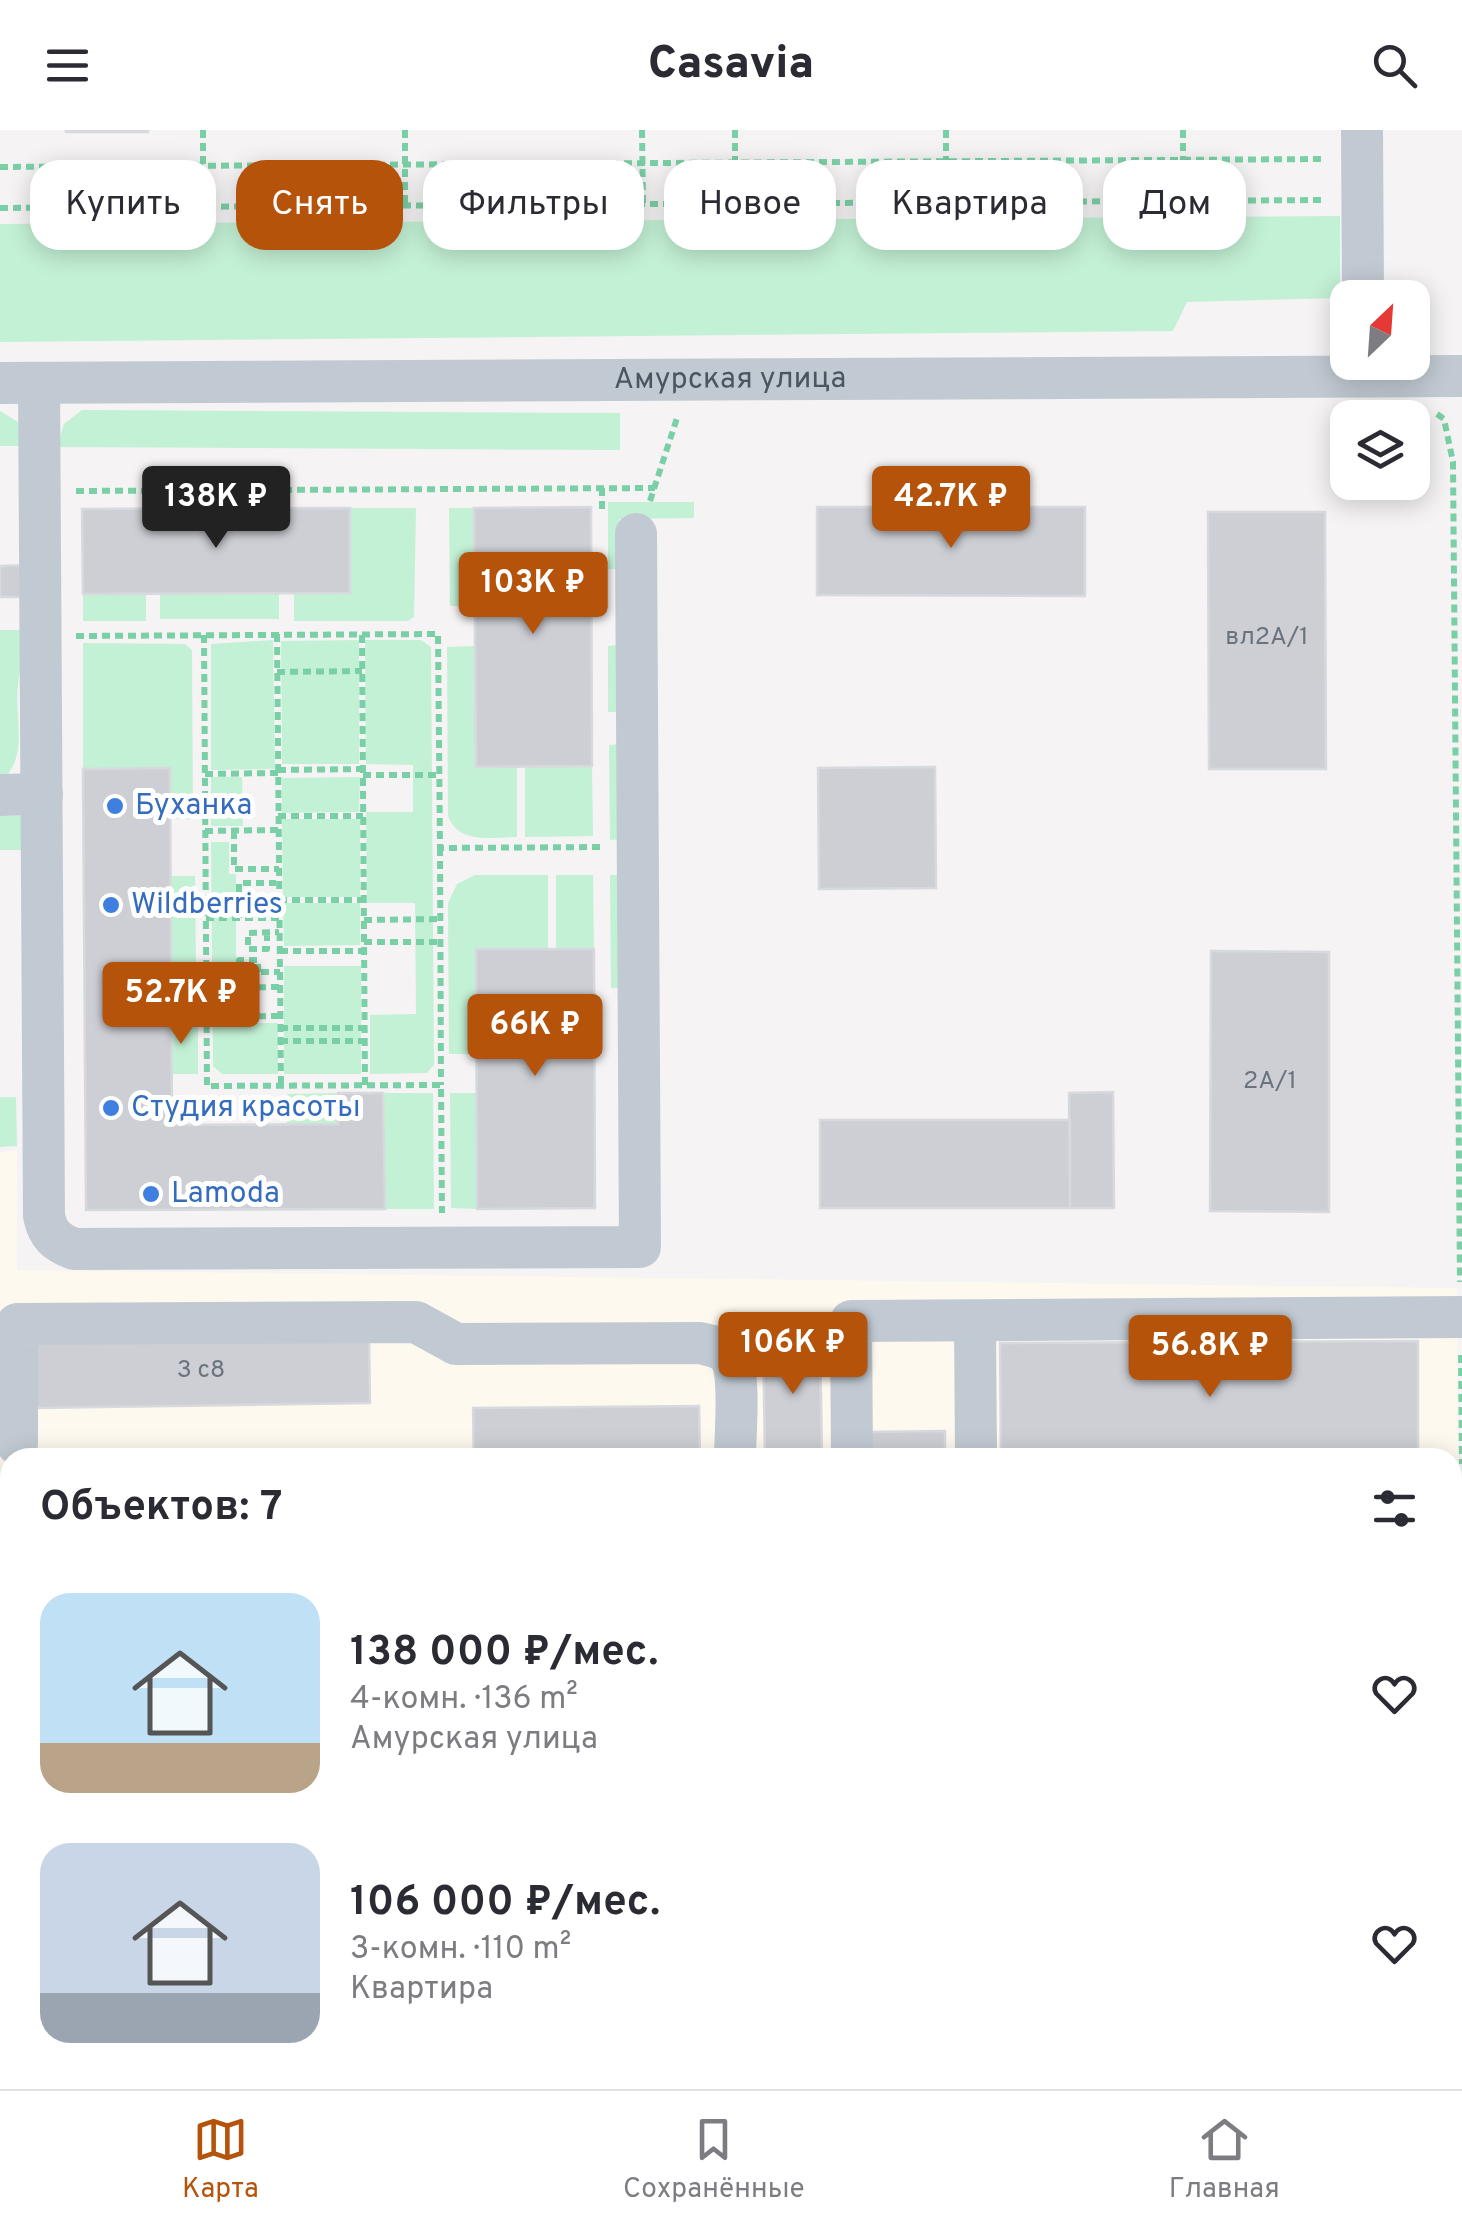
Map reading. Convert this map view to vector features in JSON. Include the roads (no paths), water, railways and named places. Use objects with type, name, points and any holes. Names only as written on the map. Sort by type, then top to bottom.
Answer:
[{"type":"street","points":[[1362,163],[1363,280]]},
{"type":"street","name":"Амурская улица","points":[[20,383],[1462,376]]},
{"type":"street","points":[[20,383],[40,490],[46,1231],[74,1249],[361,1229],[442,1248],[640,1247],[636,534]]},
{"type":"street","points":[[0,795],[42,794]]},
{"type":"street","points":[[852,1448],[851,1322],[1461,1318]]},
{"type":"street","points":[[975,1321],[976,1448]]},
{"type":"street","points":[[17,1444],[16,1324],[416,1322],[456,1344],[718,1347],[730,1358],[734,1376],[735,1448]]},
{"type":"place","name":"Буханка","points":[[115,806]]},
{"type":"place","name":"Wildberries","points":[[111,905]]},
{"type":"place","name":"Студия красоты","points":[[111,1108]]},
{"type":"place","name":"Lamoda","points":[[151,1194]]}]
